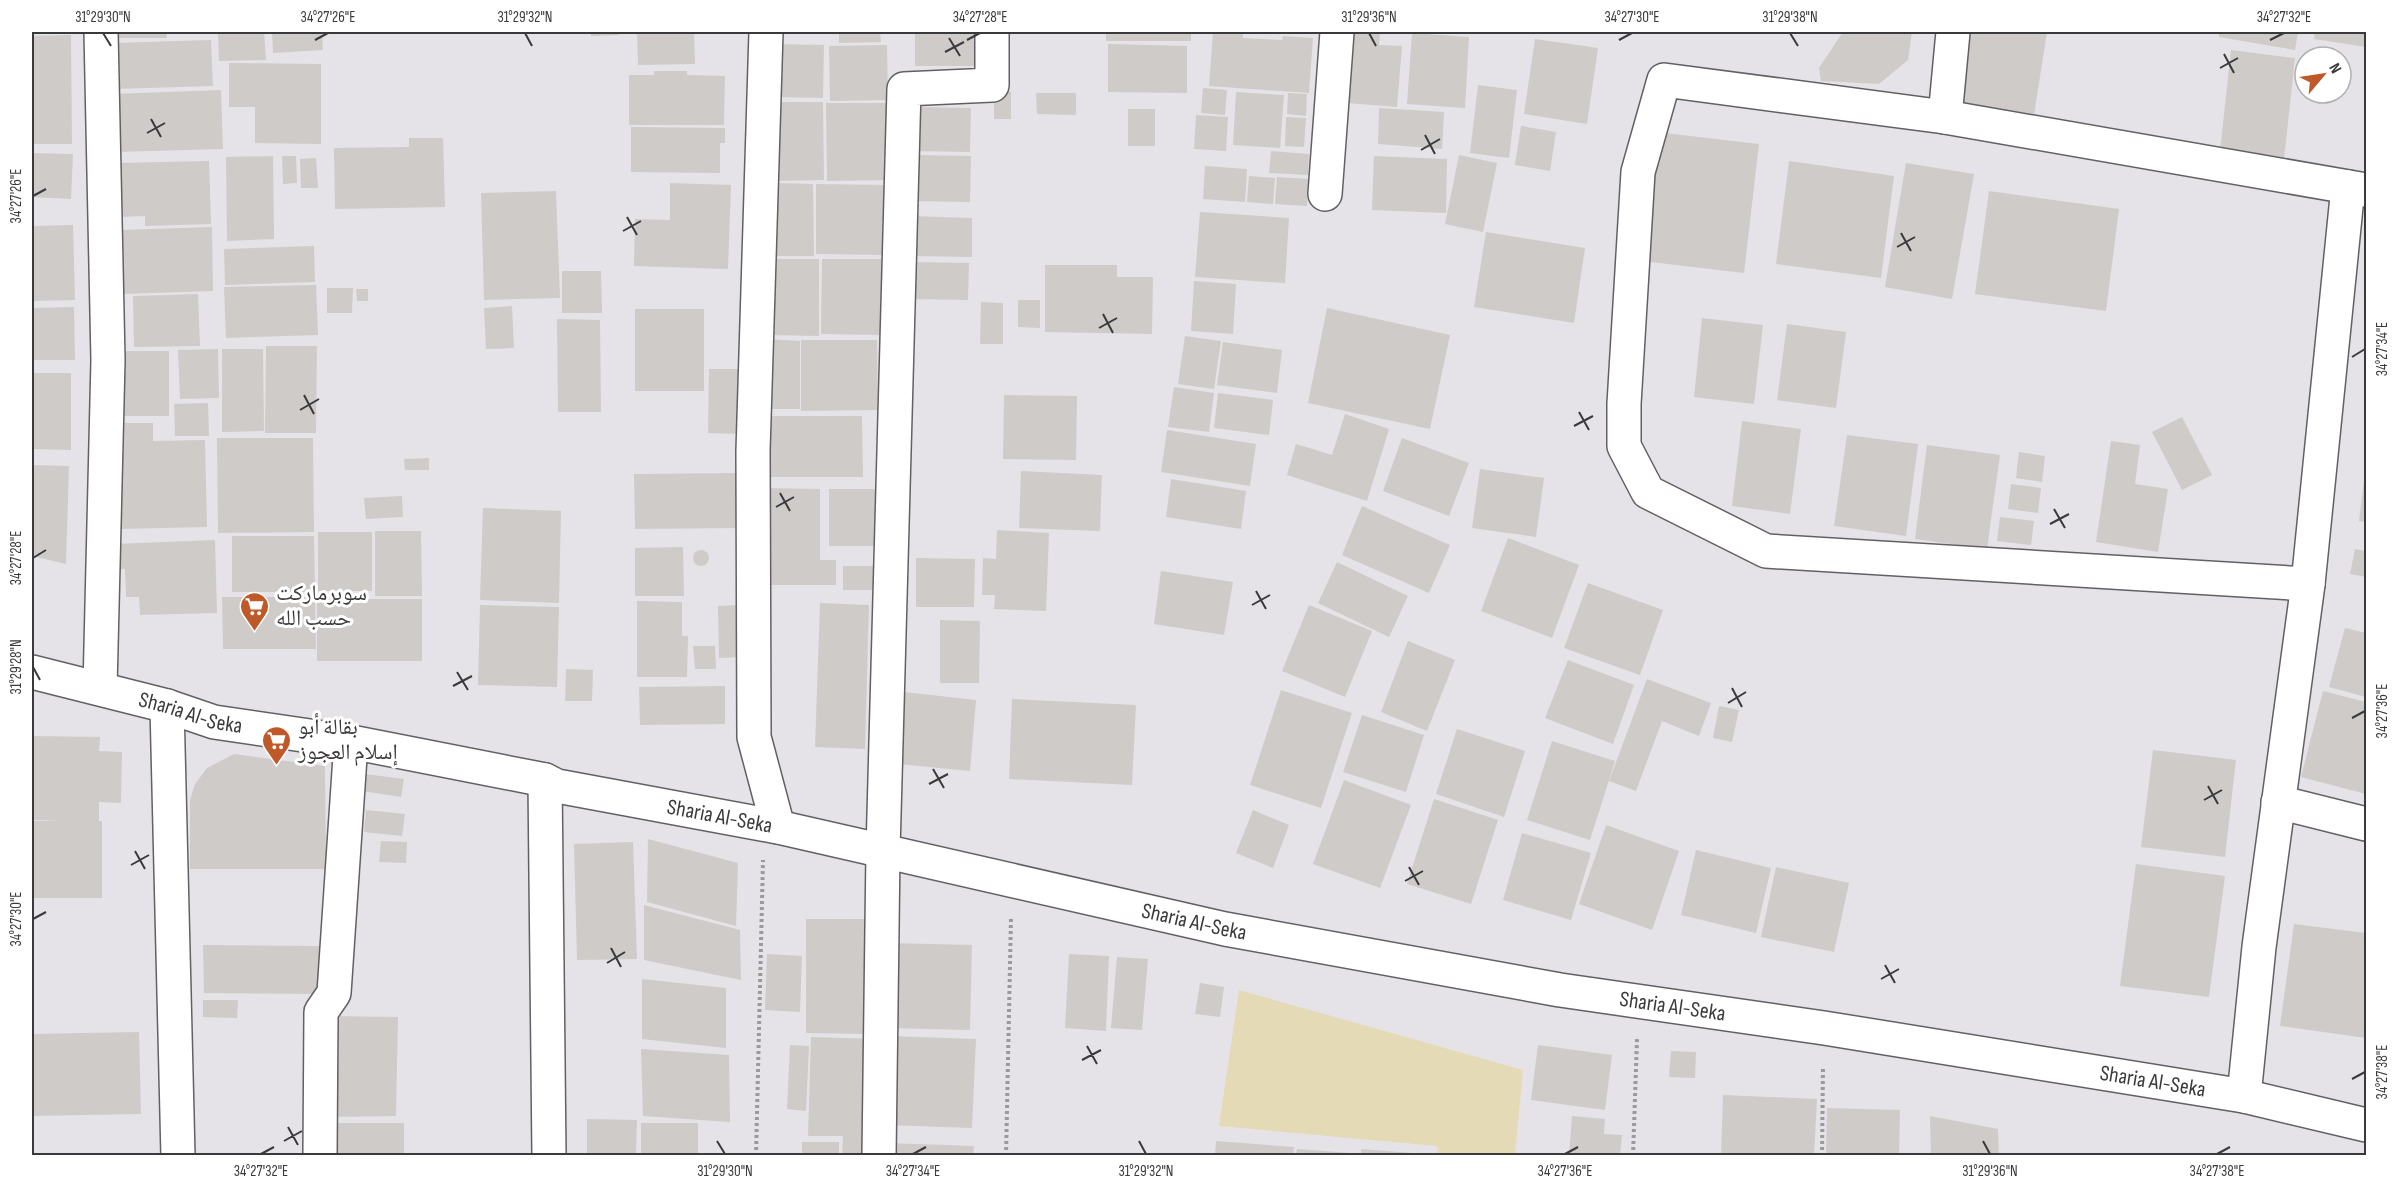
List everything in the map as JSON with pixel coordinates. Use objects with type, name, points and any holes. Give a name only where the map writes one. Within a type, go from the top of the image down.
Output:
[{"type":"street","points":[[100,688],[108,360],[101,32]]},
{"type":"street","points":[[766,32],[753,451],[754,737],[771,825]]},
{"type":"street","points":[[879,1155],[883,851],[904,89],[992,85],[992,32]]},
{"type":"street","points":[[1325,194],[1337,32]]},
{"type":"street","points":[[1945,117],[1953,32]]},
{"type":"street","points":[[2244,1096],[2259,947],[2308,584],[2357,188],[1945,117],[1664,80],[1638,172],[1624,404],[1624,446],[1648,492],[1766,551],[2308,584]]},
{"type":"street","name":"Sharia Al-Seka","points":[[32,672],[167,706],[214,722],[351,742],[544,780],[557,786],[771,825],[1225,929],[1638,1002],[1824,1028],[2244,1096],[2367,1125]]},
{"type":"street","points":[[167,706],[177,1155]]},
{"type":"street","points":[[320,1155],[321,1012],[334,993],[351,742]]},
{"type":"street","points":[[544,780],[549,1155]]},
{"type":"street","points":[[2278,802],[2367,824]]},
{"type":"path","points":[[756,1155],[771,825]]},
{"type":"path","points":[[1006,1155],[1012,880]]},
{"type":"path","points":[[1633,1155],[1638,1002]]},
{"type":"path","points":[[1822,1155],[1824,1028]]},
{"type":"sand","points":[[1239,990],[1523,1070],[1515,1155],[1438,1155],[1437,1146],[1219,1126]]},
{"type":"building","points":[[117,32],[166,32],[167,38],[117,38]]},
{"type":"building","points":[[218,32],[264,32],[266,60],[219,61]]},
{"type":"building","points":[[272,32],[322,32],[323,50],[273,53]]},
{"type":"building","points":[[591,32],[619,32],[619,35],[591,36]]},
{"type":"building","points":[[637,32],[694,32],[695,64],[638,65]]},
{"type":"building","points":[[839,32],[880,32],[881,42],[839,43]]},
{"type":"building","points":[[915,32],[987,32],[987,66],[915,66]]},
{"type":"building","points":[[1106,32],[1191,32],[1191,41],[1106,41]]},
{"type":"building","points":[[1213,32],[1243,33],[1243,38],[1282,40],[1283,36],[1313,38],[1309,93],[1209,86]]},
{"type":"building","points":[[1340,32],[1380,32],[1379,45],[1402,46],[1397,107],[1335,102]]},
{"type":"building","points":[[1843,32],[1912,32],[1908,60],[1879,84],[1821,81],[1819,68]]},
{"type":"building","points":[[1969,32],[2047,32],[2034,115],[1958,102]]},
{"type":"building","points":[[2219,32],[2298,32],[2293,50],[2219,37]]},
{"type":"building","points":[[2315,32],[2366,32],[2366,47],[2353,45],[2314,39]]},
{"type":"building","points":[[1412,33],[1469,37],[1465,108],[1407,104]]},
{"type":"building","points":[[71,35],[72,144],[32,144],[32,36]]},
{"type":"building","points":[[1535,39],[1598,48],[1587,124],[1524,114]]},
{"type":"building","points":[[211,40],[213,86],[114,89],[112,43]]},
{"type":"building","points":[[772,44],[824,45],[823,98],[772,97]]},
{"type":"building","points":[[1108,44],[1187,46],[1187,93],[1108,92]]},
{"type":"building","points":[[887,45],[888,100],[830,101],[829,46]]},
{"type":"building","points":[[2231,50],[2293,58],[2284,159],[2220,151]]},
{"type":"building","points":[[229,63],[321,64],[321,144],[255,143],[255,107],[229,107]]},
{"type":"building","points":[[654,71],[687,71],[687,75],[725,76],[724,125],[629,125],[629,75],[654,75]]},
{"type":"building","points":[[1478,85],[1517,90],[1509,158],[1470,153]]},
{"type":"building","points":[[1203,88],[1227,90],[1225,115],[1201,113]]},
{"type":"building","points":[[221,90],[223,149],[114,152],[111,94]]},
{"type":"building","points":[[994,92],[1011,92],[1011,119],[994,119]]},
{"type":"building","points":[[1236,92],[1284,95],[1280,148],[1233,145]]},
{"type":"building","points":[[1036,93],[1076,93],[1076,115],[1037,114]]},
{"type":"building","points":[[1288,93],[1307,94],[1306,116],[1287,114]]},
{"type":"building","points":[[769,102],[823,102],[824,180],[770,181]]},
{"type":"building","points":[[826,103],[888,103],[889,180],[827,181]]},
{"type":"building","points":[[912,107],[971,108],[970,152],[911,151]]},
{"type":"building","points":[[1379,108],[1444,112],[1442,149],[1378,144]]},
{"type":"building","points":[[1128,109],[1155,109],[1155,146],[1128,146]]},
{"type":"building","points":[[1196,115],[1228,117],[1226,151],[1194,149]]},
{"type":"building","points":[[1286,117],[1306,118],[1304,147],[1285,146]]},
{"type":"building","points":[[1521,126],[1556,132],[1550,171],[1515,165]]},
{"type":"building","points":[[631,127],[725,128],[725,143],[720,143],[720,173],[631,172]]},
{"type":"building","points":[[1656,132],[1759,144],[1744,273],[1642,261]]},
{"type":"building","points":[[409,138],[443,138],[445,207],[335,209],[334,148],[409,147]]},
{"type":"building","points":[[1271,151],[1309,154],[1308,175],[1269,173]]},
{"type":"building","points":[[32,153],[73,154],[71,199],[32,197]]},
{"type":"building","points":[[913,155],[971,156],[970,202],[912,201]]},
{"type":"building","points":[[1459,155],[1497,163],[1483,232],[1445,224]]},
{"type":"building","points":[[273,156],[274,239],[227,241],[226,157]]},
{"type":"building","points":[[282,156],[296,156],[297,183],[283,184]]},
{"type":"building","points":[[1374,156],[1447,159],[1446,213],[1372,210]]},
{"type":"building","points":[[316,158],[318,188],[301,188],[300,159]]},
{"type":"building","points":[[209,161],[211,224],[145,226],[145,216],[118,217],[116,163]]},
{"type":"building","points":[[1789,161],[1894,176],[1881,278],[1776,264]]},
{"type":"building","points":[[1906,163],[1974,174],[1952,299],[1885,287]]},
{"type":"building","points":[[1205,166],[1247,169],[1245,202],[1203,199]]},
{"type":"building","points":[[1249,176],[1275,178],[1273,204],[1247,202]]},
{"type":"building","points":[[1277,177],[1308,179],[1307,206],[1275,204]]},
{"type":"building","points":[[670,183],[731,185],[728,269],[634,266],[635,219],[670,220]]},
{"type":"building","points":[[775,183],[813,184],[814,256],[774,256]]},
{"type":"building","points":[[816,184],[886,185],[886,255],[816,254]]},
{"type":"building","points":[[556,191],[560,298],[484,300],[481,193]]},
{"type":"building","points":[[1989,191],[2119,209],[2106,311],[1975,294]]},
{"type":"building","points":[[1200,212],[1289,218],[1285,283],[1195,277]]},
{"type":"building","points":[[911,216],[972,218],[972,257],[910,256]]},
{"type":"building","points":[[73,225],[75,300],[32,301],[32,226]]},
{"type":"building","points":[[212,227],[213,291],[123,294],[121,230]]},
{"type":"building","points":[[1486,232],[1585,248],[1574,323],[1474,307]]},
{"type":"building","points":[[314,246],[315,282],[225,285],[224,249]]},
{"type":"building","points":[[770,259],[819,259],[819,336],[770,335]]},
{"type":"building","points":[[822,259],[881,259],[881,335],[821,334]]},
{"type":"building","points":[[910,262],[969,263],[968,300],[909,299]]},
{"type":"building","points":[[1045,265],[1117,265],[1117,277],[1153,277],[1152,334],[1045,332]]},
{"type":"building","points":[[562,271],[601,271],[602,313],[562,313]]},
{"type":"building","points":[[1194,281],[1236,284],[1233,334],[1191,331]]},
{"type":"building","points":[[316,285],[318,335],[226,338],[224,287]]},
{"type":"building","points":[[327,288],[353,288],[352,313],[327,313]]},
{"type":"building","points":[[356,289],[368,289],[368,301],[357,301]]},
{"type":"building","points":[[198,294],[200,346],[134,347],[133,296]]},
{"type":"building","points":[[1018,300],[1040,300],[1040,328],[1018,327]]},
{"type":"building","points":[[981,302],[1003,303],[1003,344],[980,344]]},
{"type":"building","points":[[512,306],[514,348],[486,349],[484,308]]},
{"type":"building","points":[[74,307],[75,360],[32,360],[32,308]]},
{"type":"building","points":[[1327,308],[1450,335],[1430,429],[1308,403]]},
{"type":"building","points":[[635,309],[704,309],[704,391],[635,391]]},
{"type":"building","points":[[1702,318],[1763,325],[1754,404],[1694,397]]},
{"type":"building","points":[[557,319],[600,320],[601,412],[558,412]]},
{"type":"building","points":[[1787,324],[1846,332],[1836,408],[1777,400]]},
{"type":"building","points":[[1185,336],[1221,341],[1214,389],[1178,384]]},
{"type":"building","points":[[766,339],[800,341],[800,409],[765,409]]},
{"type":"building","points":[[801,340],[877,340],[878,410],[801,411]]},
{"type":"building","points":[[1223,342],[1282,350],[1277,393],[1217,385]]},
{"type":"building","points":[[266,346],[317,346],[316,433],[265,433]]},
{"type":"building","points":[[218,349],[219,398],[180,399],[178,350]]},
{"type":"building","points":[[222,349],[263,349],[264,431],[222,432]]},
{"type":"building","points":[[111,351],[169,351],[169,416],[111,416]]},
{"type":"building","points":[[709,369],[743,369],[742,434],[708,433]]},
{"type":"building","points":[[32,373],[71,373],[71,450],[32,449]]},
{"type":"building","points":[[1174,387],[1214,393],[1209,432],[1168,427]]},
{"type":"building","points":[[1218,393],[1273,400],[1269,435],[1214,428]]},
{"type":"building","points":[[1004,395],[1077,396],[1076,460],[1003,459]]},
{"type":"building","points":[[208,403],[209,436],[175,436],[174,404]]},
{"type":"building","points":[[1345,414],[1389,429],[1367,501],[1287,475],[1296,444],[1332,455]]},
{"type":"building","points":[[767,416],[862,416],[863,477],[768,477]]},
{"type":"building","points":[[2182,417],[2212,475],[2182,490],[2152,432]]},
{"type":"building","points":[[1742,421],[1801,429],[1790,514],[1732,506]]},
{"type":"building","points":[[116,423],[153,423],[153,441],[205,440],[207,527],[119,529]]},
{"type":"building","points":[[1167,430],[1256,444],[1250,486],[1161,472]]},
{"type":"building","points":[[1847,435],[1918,444],[1906,536],[1834,526]]},
{"type":"building","points":[[217,438],[313,438],[314,532],[218,533]]},
{"type":"building","points":[[1402,438],[1469,463],[1449,516],[1383,491]]},
{"type":"building","points":[[2111,441],[2140,445],[2135,484],[2168,489],[2158,552],[2096,542]]},
{"type":"building","points":[[1927,445],[2000,455],[1987,549],[1915,539]]},
{"type":"building","points":[[2019,452],[2045,456],[2042,482],[2016,478]]},
{"type":"building","points":[[429,458],[429,470],[405,470],[404,459]]},
{"type":"building","points":[[32,465],[69,466],[66,564],[32,556]]},
{"type":"building","points":[[1480,469],[1544,478],[1536,537],[1472,528]]},
{"type":"building","points":[[1021,471],[1102,475],[1100,531],[1019,528]]},
{"type":"building","points":[[2366,471],[2366,522],[2359,521]]},
{"type":"building","points":[[739,473],[739,528],[635,529],[634,474]]},
{"type":"building","points":[[1171,479],[1246,491],[1241,529],[1166,517]]},
{"type":"building","points":[[2011,484],[2041,488],[2038,513],[2008,509]]},
{"type":"building","points":[[761,488],[820,489],[820,560],[836,560],[836,585],[761,585]]},
{"type":"building","points":[[829,489],[880,489],[881,546],[829,546]]},
{"type":"building","points":[[402,496],[403,517],[366,519],[364,498]]},
{"type":"building","points":[[1362,506],[1450,545],[1429,593],[1342,555]]},
{"type":"building","points":[[483,508],[561,511],[559,603],[480,600]]},
{"type":"building","points":[[2000,517],[2034,521],[2031,545],[1997,541]]},
{"type":"building","points":[[997,530],[1049,533],[1046,611],[994,609],[995,595],[982,595],[983,558],[996,559]]},
{"type":"building","points":[[375,531],[421,531],[422,596],[375,596]]},
{"type":"building","points":[[318,532],[372,532],[372,591],[318,591]]},
{"type":"building","points":[[232,536],[314,536],[315,592],[232,592]]},
{"type":"building","points":[[1508,538],[1579,565],[1552,638],[1481,611]]},
{"type":"building","points":[[215,540],[217,613],[140,615],[139,597],[126,597],[125,569],[115,569],[114,544]]},
{"type":"building","points":[[683,547],[684,596],[635,596],[635,548]]},
{"type":"building","points":[[2355,549],[2366,551],[2366,577],[2350,574]]},
{"type":"building","points":[[698,550],[704,550],[709,558],[707,564],[698,566],[693,561],[693,555]]},
{"type":"building","points":[[916,558],[975,559],[974,607],[916,607]]},
{"type":"building","points":[[1337,562],[1408,596],[1389,637],[1318,603]]},
{"type":"building","points":[[843,566],[880,566],[881,590],[843,590]]},
{"type":"building","points":[[1161,571],[1233,582],[1224,635],[1154,624]]},
{"type":"building","points":[[1588,583],[1663,610],[1640,675],[1564,648]]},
{"type":"building","points":[[222,597],[315,597],[316,649],[223,649]]},
{"type":"building","points":[[317,599],[422,599],[422,661],[317,661]]},
{"type":"building","points":[[637,601],[682,602],[682,636],[688,636],[687,677],[637,677]]},
{"type":"building","points":[[820,603],[869,605],[865,749],[815,747]]},
{"type":"building","points":[[480,605],[559,607],[557,687],[478,685]]},
{"type":"building","points":[[741,605],[742,657],[719,658],[718,606]]},
{"type":"building","points":[[1309,605],[1372,631],[1345,697],[1282,671]]},
{"type":"building","points":[[940,620],[980,621],[979,683],[940,683]]},
{"type":"building","points":[[2345,628],[2366,633],[2366,697],[2329,687]]},
{"type":"building","points":[[1408,641],[1455,660],[1427,731],[1381,712]]},
{"type":"building","points":[[693,646],[715,646],[716,669],[695,669]]},
{"type":"building","points":[[1568,660],[1634,685],[1613,744],[1545,718]]},
{"type":"building","points":[[566,669],[593,670],[592,701],[565,701]]},
{"type":"building","points":[[1647,679],[1711,703],[1699,736],[1662,721],[1636,791],[1609,781]]},
{"type":"building","points":[[725,686],[725,724],[640,725],[639,687]]},
{"type":"building","points":[[1281,690],[1352,713],[1321,808],[1250,785]]},
{"type":"building","points":[[2323,691],[2366,702],[2366,794],[2301,777]]},
{"type":"building","points":[[904,692],[976,700],[970,771],[898,764]]},
{"type":"building","points":[[1012,699],[1136,705],[1132,785],[1009,779]]},
{"type":"building","points":[[1719,706],[1739,710],[1732,742],[1713,738]]},
{"type":"building","points":[[1362,715],[1424,735],[1406,792],[1343,772]]},
{"type":"building","points":[[1457,729],[1525,751],[1504,817],[1436,794]]},
{"type":"building","points":[[32,736],[100,737],[99,751],[122,752],[121,803],[99,802],[99,821],[102,821],[102,898],[32,898],[32,821],[61,820],[32,820]]},
{"type":"building","points":[[1552,741],[1615,761],[1590,840],[1527,820]]},
{"type":"building","points":[[2153,750],[2236,760],[2225,857],[2141,847]]},
{"type":"building","points":[[234,754],[325,766],[326,869],[190,869],[190,800],[195,784],[207,768]]},
{"type":"building","points":[[365,774],[404,779],[401,797],[362,791]]},
{"type":"building","points":[[1344,780],[1411,805],[1380,888],[1313,864]]},
{"type":"building","points":[[1434,799],[1498,820],[1471,904],[1407,884]]},
{"type":"building","points":[[366,810],[405,814],[402,836],[364,832]]},
{"type":"building","points":[[1253,810],[1289,825],[1273,868],[1236,853]]},
{"type":"building","points":[[1606,825],[1679,851],[1652,930],[1579,904]]},
{"type":"building","points":[[1522,833],[1591,853],[1571,920],[1503,900]]},
{"type":"building","points":[[648,839],[738,863],[736,926],[647,902]]},
{"type":"building","points":[[381,841],[407,842],[406,863],[379,862]]},
{"type":"building","points":[[633,842],[637,959],[577,960],[574,844]]},
{"type":"building","points":[[1696,850],[1771,868],[1756,933],[1681,915]]},
{"type":"building","points":[[2136,864],[2225,876],[2209,997],[2120,986]]},
{"type":"building","points":[[1776,867],[1849,883],[1834,952],[1761,937]]},
{"type":"building","points":[[644,905],[740,930],[741,980],[644,960]]},
{"type":"building","points":[[806,919],[870,919],[870,1034],[806,1033]]},
{"type":"building","points":[[2294,924],[2366,933],[2366,1038],[2280,1026]]},
{"type":"building","points":[[887,943],[972,945],[970,1030],[886,1028]]},
{"type":"building","points":[[203,945],[326,946],[326,994],[204,993]]},
{"type":"building","points":[[767,954],[802,956],[800,1012],[765,1010]]},
{"type":"building","points":[[1069,954],[1109,956],[1106,1031],[1065,1028]]},
{"type":"building","points":[[1117,957],[1148,959],[1142,1030],[1111,1028]]},
{"type":"building","points":[[642,979],[726,988],[726,1048],[642,1039]]},
{"type":"building","points":[[1200,983],[1224,987],[1220,1017],[1195,1014]]},
{"type":"building","points":[[203,1000],[238,1000],[237,1018],[203,1017]]},
{"type":"building","points":[[326,1016],[398,1017],[396,1116],[326,1117]]},
{"type":"building","points":[[139,1032],[141,1114],[32,1116],[32,1034]]},
{"type":"building","points":[[890,1036],[976,1039],[972,1128],[887,1125]]},
{"type":"building","points":[[811,1037],[877,1039],[874,1156],[842,1156],[843,1136],[808,1136]]},
{"type":"building","points":[[790,1045],[809,1046],[806,1111],[787,1109]]},
{"type":"building","points":[[1538,1045],[1612,1055],[1605,1110],[1531,1100]]},
{"type":"building","points":[[641,1049],[729,1055],[730,1122],[643,1116]]},
{"type":"building","points":[[1671,1051],[1696,1052],[1695,1078],[1669,1077]]},
{"type":"building","points":[[1723,1095],[1817,1099],[1814,1156],[1721,1156]]},
{"type":"building","points":[[1827,1108],[1900,1110],[1899,1156],[1826,1156]]},
{"type":"building","points":[[1572,1116],[1605,1119],[1604,1134],[1622,1135],[1620,1156],[1569,1156]]},
{"type":"building","points":[[1930,1116],[1998,1129],[1999,1156],[1931,1156]]},
{"type":"building","points":[[587,1119],[637,1120],[636,1156],[587,1156]]},
{"type":"building","points":[[327,1123],[404,1123],[404,1156],[327,1156]]},
{"type":"building","points":[[641,1123],[698,1123],[698,1156],[641,1156]]},
{"type":"building","points":[[1216,1141],[1294,1147],[1293,1156],[1215,1156]]},
{"type":"building","points":[[802,1142],[839,1142],[839,1156],[802,1156]]},
{"type":"building","points":[[888,1143],[974,1146],[973,1156],[888,1156]]},
{"type":"building","points":[[1297,1149],[1350,1153],[1350,1156],[1296,1156]]},
{"type":"building","points":[[1361,1149],[1425,1154],[1425,1156],[1361,1156]]},
{"type":"place","name":"سوبرماركت حسب الله","points":[[255,632]]},
{"type":"place","name":"بقالة أبو إسلام العجوز","points":[[277,766]]}]
